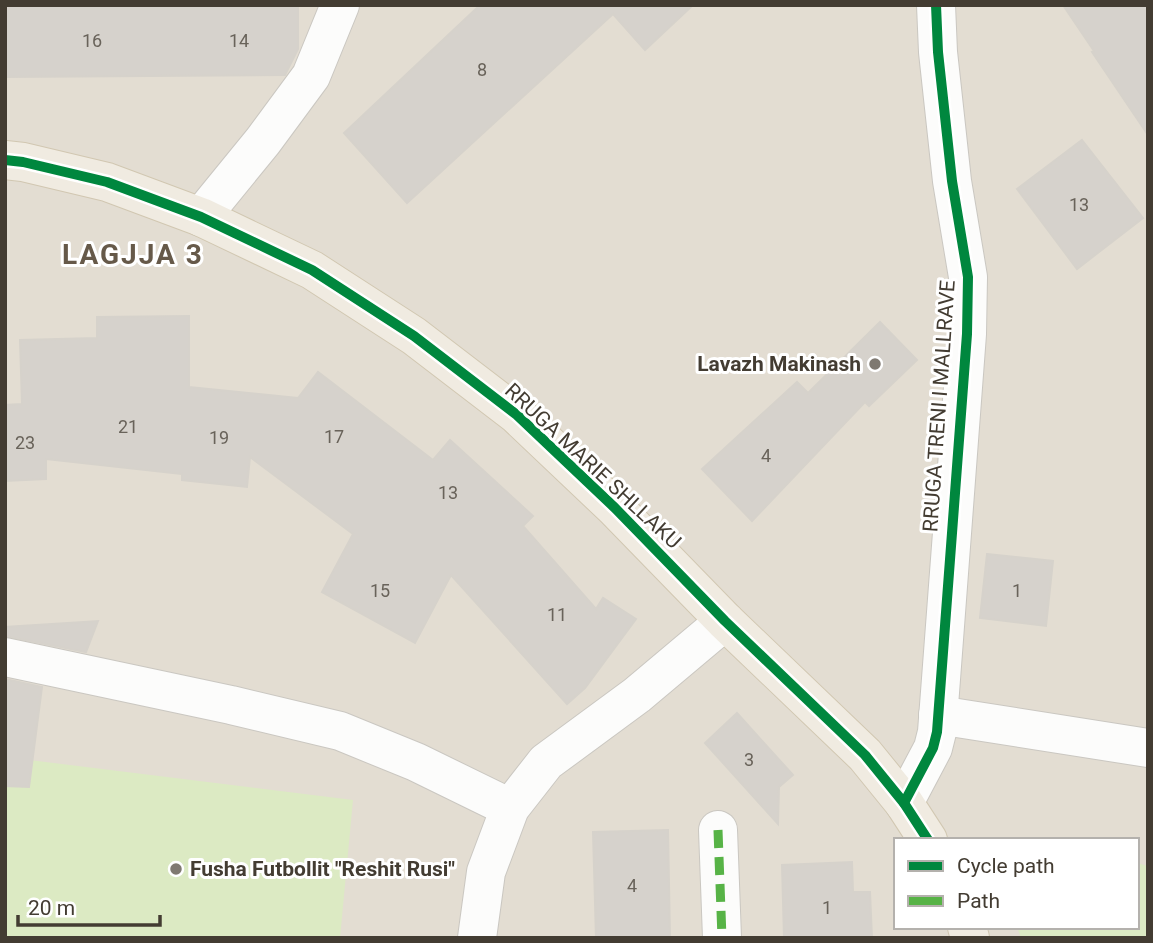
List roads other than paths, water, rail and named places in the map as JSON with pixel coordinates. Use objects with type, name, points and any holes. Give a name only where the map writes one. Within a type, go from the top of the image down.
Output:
[{"type":"main road","name":"RRUGA MARIE SHLLAKU","points":[[5,160],[107,182],[201,217],[312,270],[414,336],[517,415],[615,508],[725,621],[866,755],[904,803],[927,838]]},
{"type":"street","points":[[201,217],[263,141],[311,76],[340,5]]},
{"type":"street","name":"RRUGA TRENI I MALLRAVE","points":[[904,803],[933,748],[938,715],[967,334],[968,277],[952,181],[938,52],[936,5]]},
{"type":"street","points":[[477,938],[486,872],[510,808],[546,762],[637,695],[725,621]]},
{"type":"street","points":[[5,657],[340,731],[416,762],[510,808]]},
{"type":"street","points":[[938,715],[1148,748]]},
{"type":"street","points":[[718,830],[722,938]]},
{"type":"place","name":"Lavazh Makinash","points":[[875,364]]},
{"type":"place","name":"Fusha Futbollit \"Reshit Rusi\"","points":[[176,869]]},
{"type":"district","name":"LAGJJA 3","points":[[133,254]]}]
